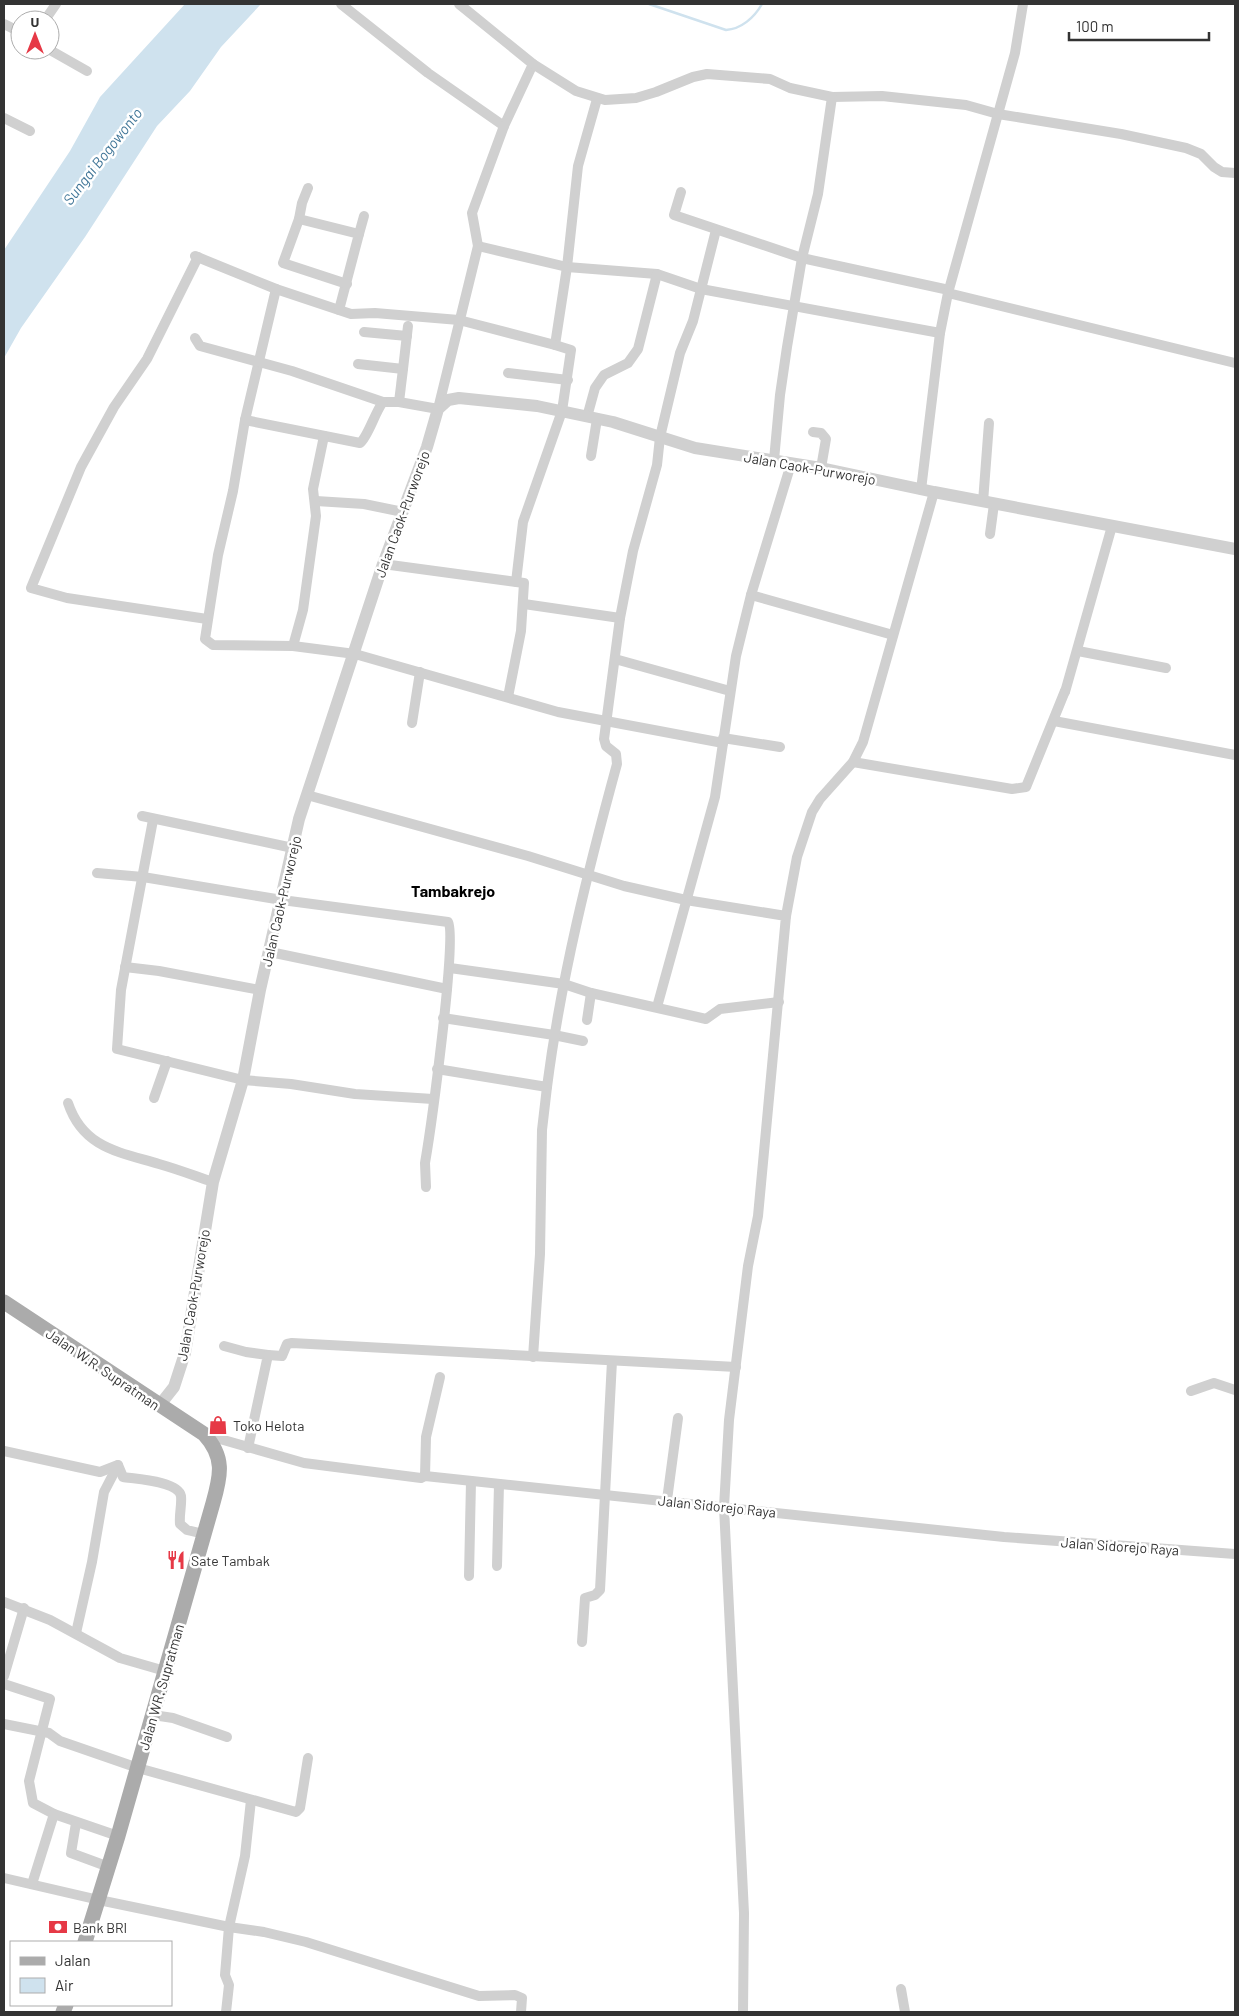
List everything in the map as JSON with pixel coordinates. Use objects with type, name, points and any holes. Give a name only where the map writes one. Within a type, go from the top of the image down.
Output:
[{"type":"main road","name":"Jalan W.R. Supratman","points":[[4,1302],[204,1434]]},
{"type":"main road","name":"Jalan WR. Supratman","points":[[86,1941],[138,1768],[218,1485],[220,1470],[216,1450],[204,1434]]},
{"type":"street","points":[[341,4],[428,73],[504,126]]},
{"type":"street","points":[[459,4],[533,64],[576,91],[597,99],[636,98],[656,92],[693,76],[707,74],[770,80],[790,88],[832,96],[912,98],[1121,134],[1186,148],[1201,154],[1222,172],[1235,173]]},
{"type":"street","points":[[743,2012],[744,1913],[724,1507],[729,1420],[748,1266],[758,1216],[786,916],[797,857],[812,812],[820,799],[853,762],[863,742],[893,635],[928,491],[940,333],[948,292],[1015,53],[1023,4]]},
{"type":"street","points":[[60,55],[87,70]]},
{"type":"street","points":[[195,338],[200,346],[258,362],[382,402],[399,402],[438,409],[478,246],[472,213],[504,126],[533,64]]},
{"type":"street","points":[[774,460],[780,395],[802,258],[818,194],[832,96]]},
{"type":"street","points":[[555,345],[567,267],[578,166],[597,99]]},
{"type":"street","points":[[4,118],[30,131]]},
{"type":"street","points":[[308,188],[283,263],[347,284]]},
{"type":"street","points":[[681,192],[674,215],[802,258],[1235,363]]},
{"type":"street","points":[[339,310],[364,216]]},
{"type":"street","points":[[299,218],[359,234]]},
{"type":"street","points":[[533,1357],[540,1254],[541,1139],[547,1087],[554,1035],[564,984],[599,830],[617,764],[616,754],[604,742],[620,618],[633,551],[657,465],[660,437],[680,353],[693,321],[716,230]]},
{"type":"street","points":[[478,246],[567,267],[657,274],[701,289],[794,308],[940,333]]},
{"type":"street","points":[[207,619],[67,598],[31,588],[81,467],[114,407],[147,359],[196,257],[276,289],[351,314],[375,313],[459,320],[571,350],[562,411],[526,510],[521,530],[516,582]]},
{"type":"street","points":[[591,456],[595,388],[604,375],[628,363],[638,348],[657,274]]},
{"type":"street","points":[[276,289],[245,420],[207,619],[205,639],[213,644],[293,646],[355,654],[558,712],[723,740],[780,747]]},
{"type":"street","points":[[364,332],[408,331],[399,402]]},
{"type":"street","points":[[358,364],[403,369]]},
{"type":"street","points":[[508,373],[568,380]]},
{"type":"street","name":"Jalan Caok-Purworejo","points":[[159,1406],[174,1387],[185,1353],[214,1182],[243,1080],[260,990],[293,848],[308,795],[383,564],[427,447],[438,409],[448,400],[459,398],[562,411],[695,448],[821,468],[989,503],[1235,549]]},
{"type":"street","points":[[245,420],[360,443],[366,435],[374,415],[382,402]]},
{"type":"street","points":[[989,424],[990,534]]},
{"type":"street","points":[[813,432],[825,435],[821,468]]},
{"type":"street","points":[[293,646],[303,610],[316,516],[316,501],[313,489],[324,436]]},
{"type":"street","points":[[657,1007],[716,797],[730,690],[742,629],[791,464]]},
{"type":"street","points":[[316,501],[364,504],[403,512]]},
{"type":"street","points":[[853,762],[1020,789],[1026,787],[1065,692],[1112,526]]},
{"type":"street","points":[[383,564],[524,583],[521,631],[508,697]]},
{"type":"street","points":[[752,595],[893,635]]},
{"type":"street","points":[[524,604],[620,618]]},
{"type":"street","points":[[1078,651],[1166,668]]},
{"type":"street","points":[[615,659],[730,690]]},
{"type":"street","points":[[412,723],[420,672]]},
{"type":"street","points":[[1054,721],[1235,754]]},
{"type":"street","points":[[308,795],[518,853],[624,886],[686,900],[786,916]]},
{"type":"street","points":[[142,816],[153,820],[293,848]]},
{"type":"street","points":[[153,820],[138,889],[121,990],[117,1049],[243,1080],[291,1084],[355,1094],[434,1099]]},
{"type":"street","points":[[97,873],[142,877],[282,900],[448,922],[451,929],[450,968],[426,1163],[426,1187]]},
{"type":"street","points":[[270,952],[447,989]]},
{"type":"street","points":[[125,967],[159,971],[260,990]]},
{"type":"street","points":[[450,968],[564,984],[591,993],[706,1018],[720,1009],[747,1004],[779,1002]]},
{"type":"street","points":[[587,1020],[591,993]]},
{"type":"street","points":[[443,1018],[583,1041]]},
{"type":"street","points":[[154,1098],[167,1061]]},
{"type":"street","points":[[437,1069],[547,1087]]},
{"type":"street","points":[[68,1103],[76,1121],[98,1144],[119,1154],[214,1182]]},
{"type":"street","points":[[224,1346],[246,1352],[282,1356],[287,1344],[292,1343],[736,1367]]},
{"type":"street","points":[[248,1448],[268,1355]]},
{"type":"street","points":[[582,1642],[585,1598],[596,1595],[600,1590],[603,1503],[606,1494],[612,1361]]},
{"type":"street","points":[[426,1476],[426,1437],[440,1377]]},
{"type":"street","points":[[1191,1391],[1214,1383],[1235,1390]]},
{"type":"street","points":[[667,1500],[678,1418]]},
{"type":"street","name":"Jalan Sidorejo Raya","points":[[204,1434],[304,1463],[421,1478],[426,1476],[667,1500],[1022,1538],[1235,1554]]},
{"type":"street","points":[[4,1450],[100,1472],[118,1465]]},
{"type":"street","points":[[118,1465],[123,1477],[165,1484],[177,1490],[181,1498],[180,1524],[187,1530],[204,1534]]},
{"type":"street","points":[[76,1633],[92,1562],[104,1492],[118,1465]]},
{"type":"street","points":[[470,1576],[472,1481]]},
{"type":"street","points":[[497,1566],[499,1484]]},
{"type":"street","points":[[4,1602],[24,1608],[76,1633],[120,1658],[165,1671]]},
{"type":"street","points":[[4,1676],[24,1608]]},
{"type":"street","points":[[4,1684],[50,1699],[28,1788],[33,1803],[76,1823],[118,1836]]},
{"type":"street","points":[[153,1715],[173,1718],[228,1737]]},
{"type":"street","points":[[4,1724],[49,1733],[60,1741],[138,1768],[251,1800],[298,1811],[308,1758]]},
{"type":"street","points":[[226,2012],[229,1986],[224,1975],[229,1927],[245,1856],[251,1800]]},
{"type":"street","points":[[32,1884],[54,1814]]},
{"type":"street","points":[[76,1823],[71,1853],[109,1867]]},
{"type":"street","points":[[4,1878],[99,1900],[306,1942],[479,1996],[516,1995],[522,1998],[521,2012]]},
{"type":"street","points":[[901,1989],[906,2012]]},
{"type":"water","name":"Sungai Bogowonto","points":[[185,4],[261,4],[221,47],[190,91],[157,126],[85,237],[21,328],[4,358],[4,250],[70,151],[100,97]]},
{"type":"waterway","points":[[649,4],[726,30],[747,22],[762,4]]},
{"type":"place","name":"Toko Helota","points":[[218,1425]]},
{"type":"place","name":"Sate Tambak","points":[[176,1560]]},
{"type":"place","name":"Bank BRI","points":[[58,1927]]},
{"type":"district","name":"Tambakrejo","points":[[453,890]]}]
